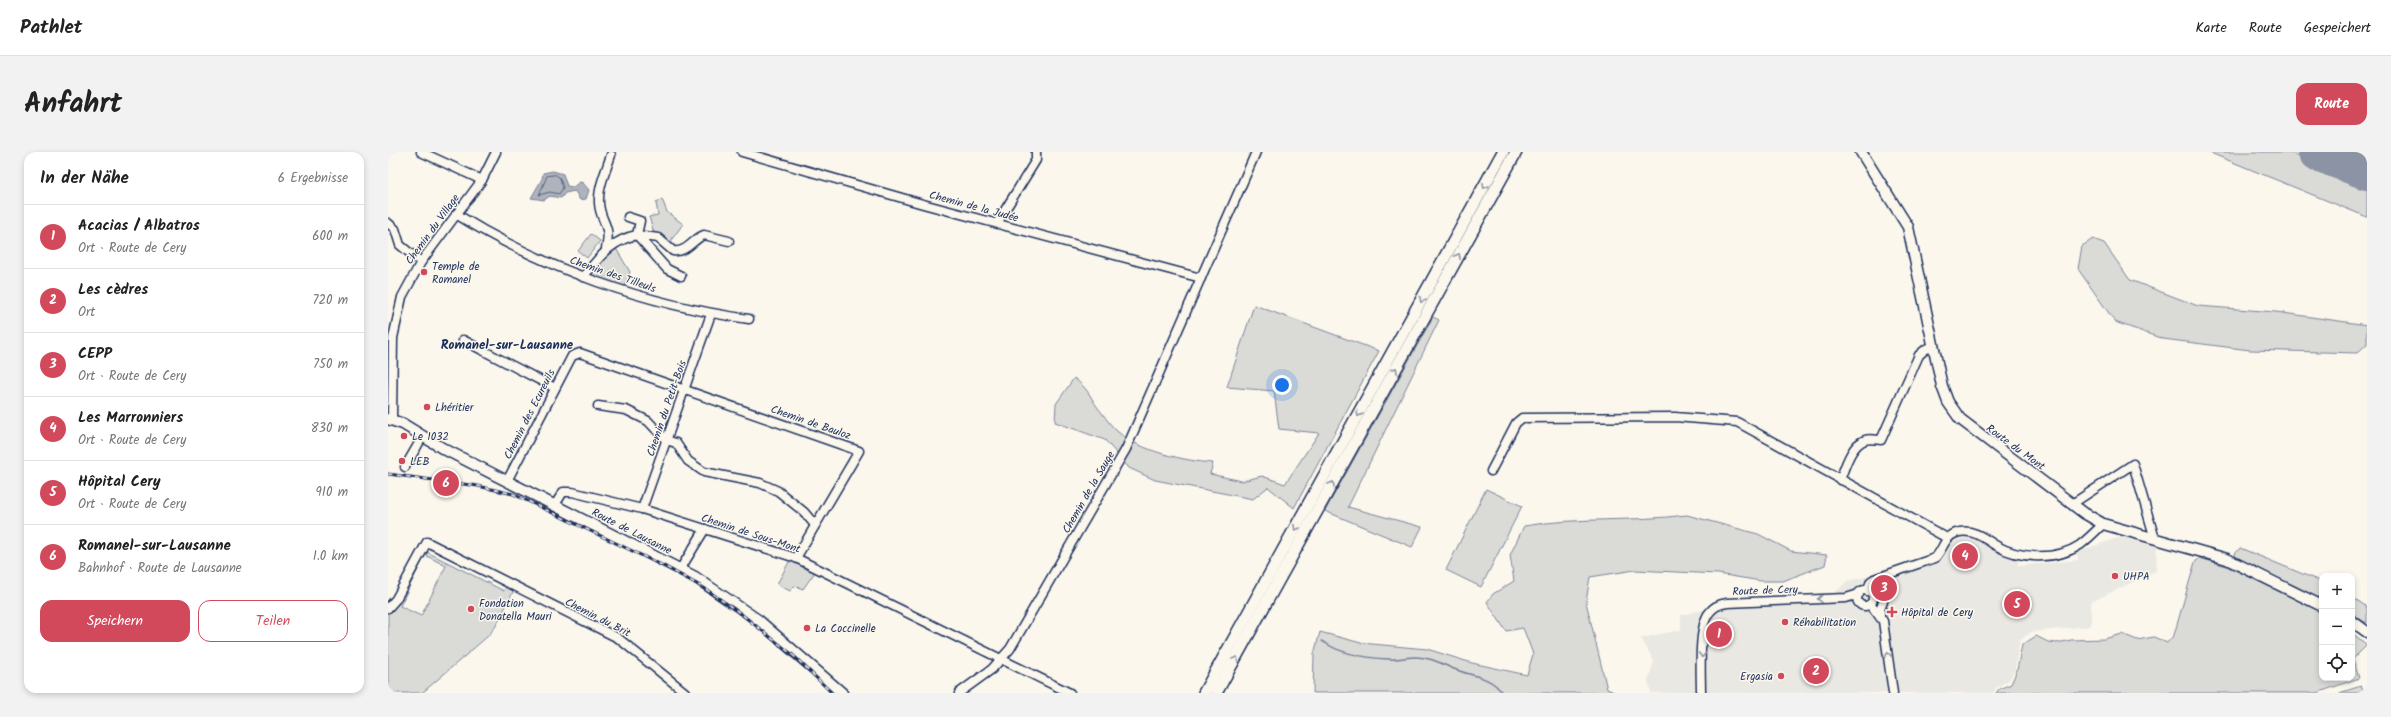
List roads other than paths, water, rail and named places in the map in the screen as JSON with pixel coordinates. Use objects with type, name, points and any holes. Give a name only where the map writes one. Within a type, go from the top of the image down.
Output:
[{"type":"highway","points":[[1204,693],[1504,152]]},
{"type":"highway","points":[[1216,693],[1516,152]]},
{"type":"main road","name":"Route du Mont","points":[[1861,152],[1908,227],[1945,395],[1960,419],[2072,504],[2103,524],[2227,559],[2319,605]]},
{"type":"main road","name":"Route de Lausanne","points":[[390,420],[680,568],[710,586],[758,620],[842,693]]},
{"type":"main road","points":[[2355,623],[2367,632]]},
{"type":"street","points":[[422,152],[482,180]]},
{"type":"street","name":"Chemin du Village","points":[[390,420],[390,344],[402,297],[421,262],[482,180],[496,152]]},
{"type":"street","name":"Chemin de la Judée","points":[[742,152],[997,224],[1201,278]]},
{"type":"street","points":[[997,224],[1036,160],[1036,152]]},
{"type":"street","name":"Chemin de la Sauge","points":[[959,693],[992,669],[1010,649],[1126,449],[1256,152]]},
{"type":"street","points":[[606,248],[609,238],[608,226],[599,204],[600,189],[611,155]]},
{"type":"street","name":"Chemin des Tilleuls","points":[[456,214],[488,232],[583,277],[668,305],[711,314],[749,319]]},
{"type":"street","points":[[628,218],[640,221],[637,235]]},
{"type":"street","points":[[388,223],[396,230],[400,245],[421,262]]},
{"type":"street","points":[[637,235],[667,269],[681,276]]},
{"type":"street","points":[[583,277],[606,248],[621,239],[637,235],[653,235],[669,249],[677,252],[694,244],[704,235],[729,241]]},
{"type":"street","name":"Chemin du Petit-Bois","points":[[642,508],[711,314]]},
{"type":"street","points":[[463,340],[555,388]]},
{"type":"street","points":[[1840,480],[1848,460],[1859,444],[1867,439],[1881,440],[1919,355],[1926,349],[1934,347]]},
{"type":"street","name":"Chemin des Ecureuils","points":[[507,481],[572,356],[580,352],[684,390]]},
{"type":"street","name":"Chemin de Bauloz","points":[[684,390],[859,451],[796,558]]},
{"type":"street","points":[[598,406],[626,410],[639,416],[650,423],[666,440],[676,443],[688,461],[704,472],[760,483],[778,491],[804,512],[815,525]]},
{"type":"street","points":[[1491,471],[1516,423],[1522,418],[1531,416],[1675,417],[1737,422],[1816,464],[1840,480],[1891,506],[1947,538]]},
{"type":"street","points":[[405,467],[423,436]]},
{"type":"street","points":[[2072,504],[2133,464],[2155,539]]},
{"type":"street","name":"Chemin de Sous-Mont","points":[[555,505],[562,493],[570,491],[642,508],[796,558],[1070,693]]},
{"type":"street","points":[[1867,591],[1873,598],[1870,604],[1866,606],[1860,605],[1858,601],[1859,594],[1867,591],[1871,581],[1935,558],[1942,552],[1947,538],[1955,533],[1968,532],[2018,555],[2045,555],[2075,548],[2103,524]]},
{"type":"street","points":[[680,568],[704,529]]},
{"type":"street","name":"Chemin du Brit","points":[[388,608],[396,599],[427,542],[618,638],[686,693]]},
{"type":"street","name":"Route de Cery","points":[[1701,693],[1704,626],[1708,614],[1716,606],[1727,603],[1846,598],[1859,594]]},
{"type":"street","points":[[1883,602],[1880,608],[1880,617],[1893,693]]},
{"type":"street","points":[[1870,604],[1880,617]]},
{"type":"water","points":[[553,171],[563,174],[567,186],[573,187],[580,182],[583,183],[589,190],[586,199],[580,200],[575,191],[565,193],[561,198],[550,196],[544,200],[531,198],[542,179],[543,173]]},
{"type":"waterway","points":[[1322,641],[1337,649],[1362,656],[1392,659],[1416,657],[1431,659],[1487,680],[1498,687],[1502,693]]},
{"type":"railway","points":[[388,474],[478,486],[513,494],[666,567],[704,588],[740,613],[794,656],[832,693]]},
{"type":"place","name":"Temple de Romanel","points":[[424,272]]},
{"type":"place","name":"Lhéritier","points":[[427,407]]},
{"type":"place","name":"Le 1032","points":[[404,436]]},
{"type":"place","name":"LEB","points":[[402,461]]},
{"type":"place","name":"Romanel-sur-Lausanne","points":[[446,483]]},
{"type":"place","name":"Les Marronniers","points":[[1965,556]]},
{"type":"place","name":"UHPA","points":[[2115,576]]},
{"type":"place","name":"CEPP","points":[[1884,588]]},
{"type":"place","name":"Hôpital Cery","points":[[2017,604]]},
{"type":"place","name":"Fondation Donatella Mauri","points":[[471,609]]},
{"type":"place","name":"Hôpital de Cery","points":[[1892,612]]},
{"type":"place","name":"Réhabilitation","points":[[1785,622]]},
{"type":"place","name":"La Coccinelle","points":[[807,628]]},
{"type":"place","name":"Acacias / Albatros","points":[[1719,634]]},
{"type":"place","name":"Les cèdres","points":[[1816,671]]},
{"type":"place","name":"Ergasia","points":[[1781,676]]},
{"type":"district","name":"Romanel-sur-Lausanne","points":[[507,344]]}]
